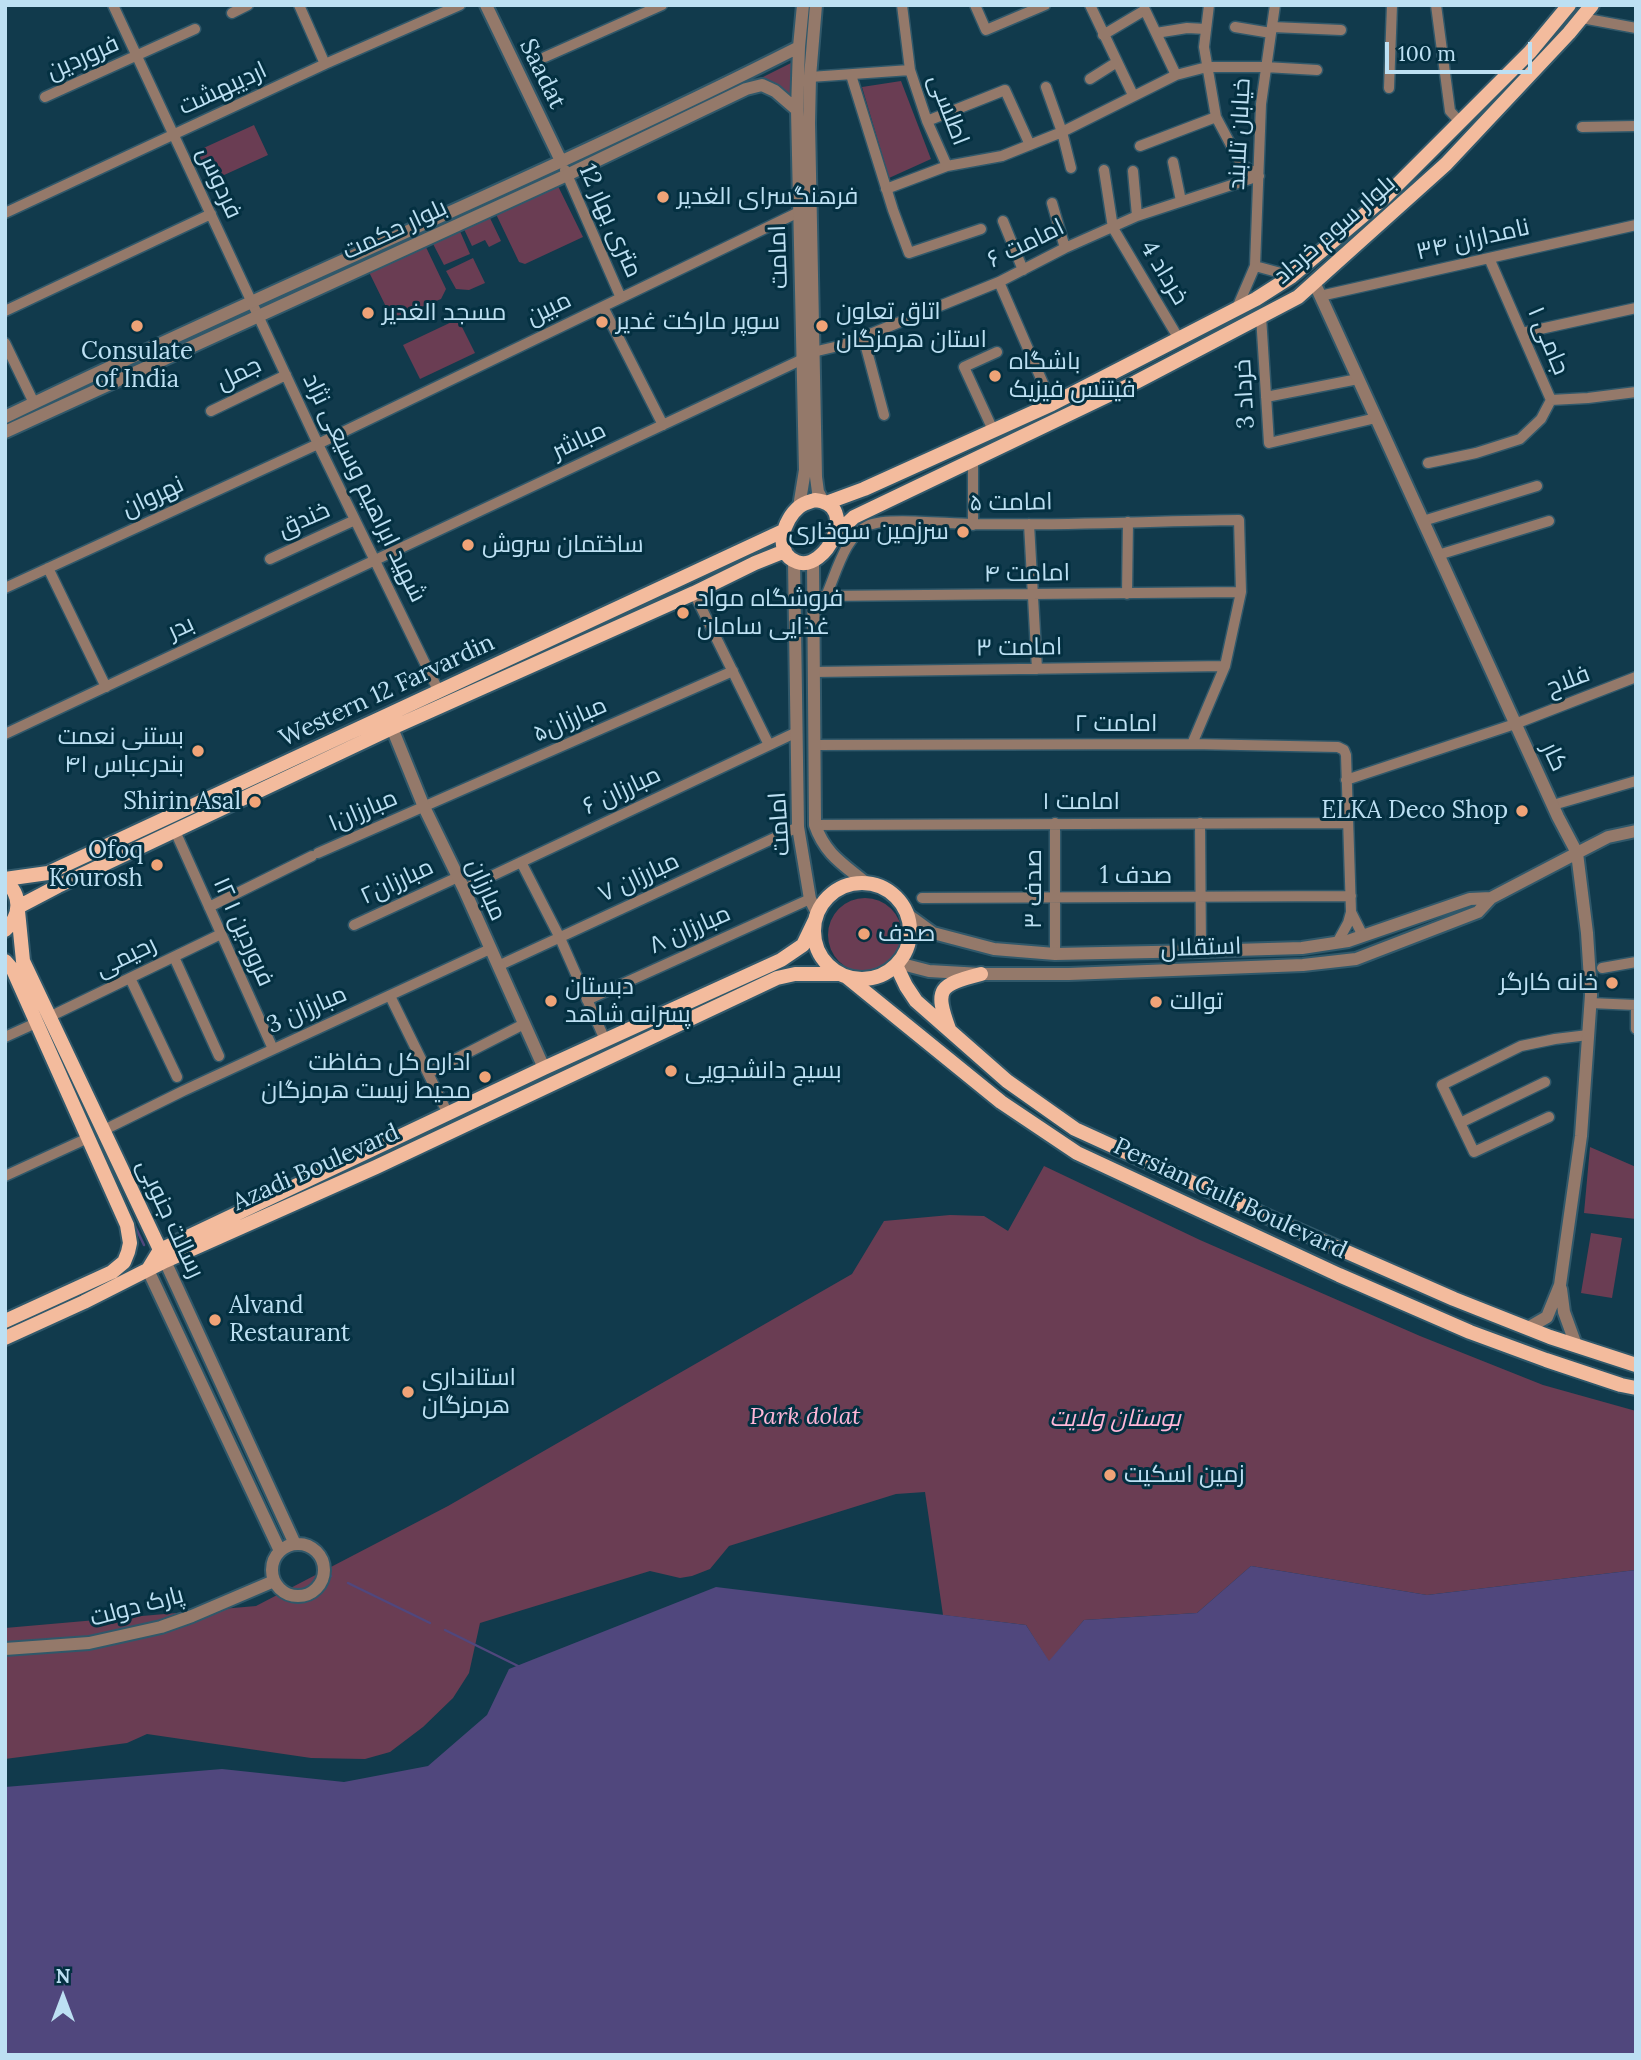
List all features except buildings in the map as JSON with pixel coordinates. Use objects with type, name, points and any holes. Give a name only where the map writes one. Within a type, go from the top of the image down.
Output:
[{"type":"main road","name":"بلوار سوم خرداد","points":[[825,502],[864,489],[1052,404],[1237,309],[1293,276],[1384,198],[1530,52],[1569,5]]},
{"type":"main road","name":"بلوار سوم خرداد","points":[[834,536],[854,517],[1136,382],[1317,289],[1446,164],[1592,5]]},
{"type":"main road","points":[[864,489],[865,502],[878,505]]},
{"type":"main road","points":[[815,500],[825,502],[831,505],[837,517],[834,536],[827,549],[813,561],[802,563],[789,556],[783,531],[799,507],[815,500]]},
{"type":"main road","name":"Western 12 Farvardin","points":[[5,880],[48,873],[783,531]]},
{"type":"main road","points":[[747,549],[760,550],[761,556],[755,563]]},
{"type":"main road","name":"Western 12 Farvardin","points":[[18,909],[58,886],[391,728],[694,593],[755,563],[789,556]]},
{"type":"main road","points":[[48,873],[45,877],[48,886],[58,886]]},
{"type":"main road","points":[[5,880],[15,892],[18,909],[15,920],[5,930]]},
{"type":"main road","points":[[866,883],[887,890],[902,904],[907,914],[909,943],[905,954],[886,973],[860,979],[844,975],[828,965],[818,951],[814,936],[816,916],[831,894],[842,887],[866,883]]},
{"type":"main road","name":"رسالت جنوبی","points":[[5,1321],[109,1273],[124,1262],[129,1248],[127,1225],[66,1092],[42,1020],[25,982],[18,909]]},
{"type":"main road","name":"Azadi Boulevard","points":[[162,1255],[544,1068],[781,960],[803,945],[816,916]]},
{"type":"main road","name":"Persian Gulf Boulevard","points":[[897,964],[916,1001],[1007,1081],[1075,1129],[1454,1299],[1528,1328],[1636,1364]]},
{"type":"main road","name":"رسالت جنوبی","points":[[9,966],[25,982]]},
{"type":"main road","name":"Azadi Boulevard","points":[[162,1255],[376,1167],[778,978],[795,974],[844,975]]},
{"type":"main road","points":[[949,1031],[940,1001],[942,994],[951,984],[981,974]]},
{"type":"main road","name":"Persian Gulf Boulevard","points":[[844,975],[1001,1102],[1077,1153],[1339,1275],[1470,1332],[1546,1360],[1636,1388]]},
{"type":"main road","name":"رسالت جنوبی","points":[[42,1020],[83,1084],[162,1255]]},
{"type":"main road","points":[[66,1092],[83,1084]]},
{"type":"main road","points":[[107,1179],[122,1171]]},
{"type":"main road","points":[[5,1338],[148,1270],[162,1255]]},
{"type":"street","name":"فردوس","points":[[113,5],[251,302]]},
{"type":"street","points":[[232,12],[247,5]]},
{"type":"street","points":[[299,5],[326,64]]},
{"type":"street","name":"اردیبهشت","points":[[5,213],[460,5]]},
{"type":"street","name":"Saadat","points":[[486,5],[561,161]]},
{"type":"street","points":[[545,57],[662,5]]},
{"type":"street","name":"امامت","points":[[803,5],[797,110],[799,212],[816,477],[818,492],[825,502]]},
{"type":"street","name":"امامت","points":[[799,507],[805,470],[810,77],[816,5]]},
{"type":"street","name":"اطلسی","points":[[902,5],[910,70],[927,121],[947,166]]},
{"type":"street","points":[[975,5],[986,30],[1021,10],[1045,5]]},
{"type":"street","points":[[1090,5],[1133,95]]},
{"type":"street","points":[[1209,5],[1204,47],[1216,117],[1241,164],[1259,176]]},
{"type":"street","name":"خیابان تلابند","points":[[1237,309],[1255,266],[1261,104],[1275,5]]},
{"type":"street","points":[[1389,88],[1392,5]]},
{"type":"street","points":[[1436,5],[1450,111],[1461,122]]},
{"type":"street","points":[[1103,35],[1145,7],[1176,75]]},
{"type":"street","points":[[1582,18],[1636,28]]},
{"type":"street","points":[[1235,27],[1341,30]]},
{"type":"street","points":[[1156,33],[1188,28],[1206,29]]},
{"type":"street","name":"فروردین","points":[[45,97],[195,29]]},
{"type":"street","name":"بلوار حکمت","points":[[5,416],[460,209],[799,47]]},
{"type":"street","points":[[1090,79],[1117,62]]},
{"type":"street","points":[[886,189],[947,166],[1002,156],[1030,145],[1062,132],[1176,75],[1207,67],[1317,70]]},
{"type":"street","points":[[810,77],[910,70]]},
{"type":"street","points":[[851,75],[909,253],[981,229]]},
{"type":"street","name":"بلوار حکمت","points":[[5,432],[567,175],[746,89],[762,85],[775,91],[797,110]]},
{"type":"street","points":[[1046,87],[1071,168]]},
{"type":"street","points":[[927,121],[1005,90],[1030,145]]},
{"type":"street","points":[[1140,146],[1216,117]]},
{"type":"street","points":[[1582,127],[1636,126]]},
{"type":"street","name":"12 متری بهار","points":[[561,161],[621,298]]},
{"type":"street","points":[[1173,162],[1181,201]]},
{"type":"street","points":[[1104,170],[1113,228]]},
{"type":"street","points":[[1133,171],[1138,216]]},
{"type":"street","name":"امامت ۶","points":[[808,356],[843,345],[999,282],[1065,248],[1138,216],[1259,176]]},
{"type":"street","points":[[1052,203],[1065,248]]},
{"type":"street","name":"مبین","points":[[318,444],[799,212]]},
{"type":"street","points":[[5,312],[211,214]]},
{"type":"street","points":[[1003,222],[1023,270]]},
{"type":"street","name":"نامداران ۳۴","points":[[1317,289],[1489,258],[1636,225]]},
{"type":"street","name":"خرداد 4","points":[[1113,228],[1179,339]]},
{"type":"street","name":"جامی ۱","points":[[1489,258],[1550,400],[1636,392]]},
{"type":"street","points":[[1255,266],[1293,276]]},
{"type":"street","points":[[999,282],[1052,404]]},
{"type":"street","name":"کار","points":[[1317,289],[1577,853],[1587,933],[1590,1003],[1581,1136],[1560,1285]]},
{"type":"street","name":"شهید ابراهیم وسیعی نژاد","points":[[251,302],[439,692]]},
{"type":"street","points":[[603,307],[663,425]]},
{"type":"street","points":[[1522,333],[1636,308]]},
{"type":"street","name":"خرداد 3","points":[[1261,316],[1269,443],[1376,418]]},
{"type":"street","points":[[863,336],[884,415]]},
{"type":"street","points":[[5,343],[34,403]]},
{"type":"street","points":[[993,430],[964,367],[997,352]]},
{"type":"street","name":"مباشر","points":[[374,560],[808,356]]},
{"type":"street","name":"جمل","points":[[211,411],[286,374]]},
{"type":"street","points":[[1266,397],[1358,379]]},
{"type":"street","points":[[1429,463],[1476,453],[1520,439],[1541,419],[1550,400]]},
{"type":"street","name":"نهروان","points":[[5,587],[318,444]]},
{"type":"street","points":[[973,461],[973,524]]},
{"type":"street","points":[[1423,521],[1537,486]]},
{"type":"street","name":"خندق","points":[[270,559],[355,520]]},
{"type":"street","name":"امامت ۵","points":[[820,596],[855,534],[870,524],[887,522],[1029,524],[1239,520],[1241,592]]},
{"type":"street","points":[[1438,555],[1549,521]]},
{"type":"street","points":[[1127,594],[1128,522]]},
{"type":"street","points":[[1029,524],[1037,669]]},
{"type":"street","name":"امامت","points":[[789,556],[799,834],[810,899],[816,916]]},
{"type":"street","name":"بدر","points":[[5,734],[374,560]]},
{"type":"street","name":"امامت","points":[[813,561],[820,596],[814,672],[815,825],[830,854],[866,883]]},
{"type":"street","points":[[48,568],[106,687]]},
{"type":"street","points":[[1192,744],[1225,666],[1241,592]]},
{"type":"street","name":"امامت ۴","points":[[820,596],[1241,592]]},
{"type":"street","points":[[694,593],[769,745]]},
{"type":"street","name":"امامت ۳","points":[[814,672],[1225,666]]},
{"type":"street","name":"مبارزان۵","points":[[424,807],[733,671]]},
{"type":"street","name":"فلاح","points":[[1346,780],[1516,723],[1636,677]]},
{"type":"street","name":"مبارزان","points":[[391,728],[424,807],[544,1068]]},
{"type":"street","name":"مبارزان ۶","points":[[461,883],[521,862],[797,732]]},
{"type":"street","name":"امامت ۲","points":[[814,745],[1192,744],[1338,747],[1344,750],[1346,755],[1350,912]]},
{"type":"street","points":[[1553,805],[1636,780]]},
{"type":"street","name":"مبارزان۱","points":[[209,907],[315,854],[424,807]]},
{"type":"street","name":"صدف ۳","points":[[1055,823],[1055,954]]},
{"type":"street","points":[[1200,823],[1201,950]]},
{"type":"street","name":"امامت ۱","points":[[815,825],[1348,823]]},
{"type":"street","name":"۱۲ فروردین ۱","points":[[175,831],[273,1049]]},
{"type":"street","name":"استقلال","points":[[897,964],[929,971],[1069,974],[1303,965],[1356,958],[1478,912],[1491,898],[1608,837],[1636,831]]},
{"type":"street","points":[[799,834],[808,854],[819,852],[820,839]]},
{"type":"street","name":"مبارزان ۷","points":[[498,966],[799,834]]},
{"type":"street","points":[[521,862],[560,938],[605,1040]]},
{"type":"street","name":"مبارزان۲","points":[[354,925],[461,883]]},
{"type":"street","name":"صدف 1","points":[[922,898],[1350,896]]},
{"type":"street","name":"استقلال","points":[[907,914],[933,933],[994,949],[1055,954],[1302,948],[1363,936],[1470,899],[1491,898]]},
{"type":"street","name":"مبارزان ۸","points":[[587,1000],[810,899]]},
{"type":"street","points":[[1350,912],[1363,936]]},
{"type":"street","points":[[1337,943],[1348,923],[1350,912]]},
{"type":"street","name":"رحیمی","points":[[5,1037],[221,934]]},
{"type":"street","name":"مبارزان 3","points":[[104,1130],[490,949]]},
{"type":"street","points":[[174,957],[219,1056]]},
{"type":"street","points":[[1602,968],[1636,962]]},
{"type":"street","points":[[130,978],[177,1077]]},
{"type":"street","points":[[390,996],[448,1114]]},
{"type":"street","points":[[1590,1003],[1636,1005],[1636,1030]]},
{"type":"street","points":[[428,1073],[524,1024]]},
{"type":"street","points":[[1549,1117],[1474,1152],[1442,1085],[1521,1046],[1588,1035]]},
{"type":"street","points":[[1460,1123],[1545,1082]]},
{"type":"street","points":[[5,1176],[88,1138]]},
{"type":"street","name":"رسالت جنوبی","points":[[162,1255],[295,1544]]},
{"type":"street","name":"رسالت جنوبی","points":[[148,1270],[280,1551]]},
{"type":"street","points":[[1528,1328],[1547,1317],[1560,1285]]},
{"type":"street","points":[[1560,1285],[1564,1312],[1576,1345]]},
{"type":"street","points":[[295,1544],[310,1547],[318,1553],[325,1570],[319,1587],[304,1596],[286,1594],[274,1581],[272,1565],[280,1551],[295,1544]]},
{"type":"street","name":"پارک دولت","points":[[5,1649],[89,1643],[161,1626],[192,1616],[274,1581]]},
{"type":"green space","points":[[793,62],[792,95],[759,79]]},
{"type":"green space","points":[[901,81],[931,159],[889,178],[862,87]]},
{"type":"green space","points":[[254,125],[268,155],[211,181],[197,151]]},
{"type":"green space","points":[[556,182],[583,237],[525,264],[519,262],[495,212]]},
{"type":"green space","points":[[489,216],[501,241],[489,247],[485,240],[472,246],[463,227]]},
{"type":"green space","points":[[459,229],[470,254],[444,265],[431,240]]},
{"type":"green space","points":[[424,243],[446,289],[441,299],[392,319],[368,270]]},
{"type":"green space","points":[[473,258],[485,283],[469,290],[456,289],[446,271]]},
{"type":"green space","points":[[458,319],[475,353],[420,379],[403,345]]},
{"type":"green space","points":[[865,898],[879,901],[891,909],[899,921],[902,935],[899,949],[891,961],[879,969],[865,972],[851,969],[839,961],[831,949],[828,935],[831,921],[839,909],[851,901]]},
{"type":"green space","points":[[1590,1147],[1636,1167],[1636,1219],[1584,1213]]},
{"type":"green space","points":[[1044,1166],[1200,1240],[1420,1336],[1543,1385],[1636,1411],[1636,1570],[1427,1595],[1251,1566],[1197,1613],[1084,1620],[1049,1662],[1026,1625],[943,1615],[925,1492],[896,1494],[729,1546],[710,1569],[692,1576],[680,1578],[650,1571],[480,1623],[469,1673],[453,1698],[423,1727],[390,1752],[365,1759],[311,1758],[147,1734],[127,1743],[5,1759],[5,1628],[256,1606],[448,1506],[852,1274],[884,1221],[950,1215],[984,1216],[1008,1231]]},
{"type":"green space","points":[[1591,1233],[1622,1238],[1612,1298],[1581,1293]]},
{"type":"shaded area","points":[[1251,1566],[1427,1595],[1636,1570],[1636,2055],[5,2055],[5,1787],[222,1769],[344,1782],[428,1766],[487,1715],[509,1669],[716,1587],[1026,1625],[1049,1661],[1084,1620],[1197,1613]]},
{"type":"waterway","points":[[133,1222],[144,1245]]},
{"type":"waterway","points":[[163,1287],[276,1528]]},
{"type":"waterway","points":[[348,1583],[430,1623]]},
{"type":"waterway","points":[[445,1630],[518,1666]]},
{"type":"place","name":"فرهنگسرای الغدیر","points":[[663,197]]},
{"type":"place","name":"مسجد الغدیر","points":[[368,313]]},
{"type":"place","name":"سوپر مارکت غدیر","points":[[602,322]]},
{"type":"place","name":"Consulate of India","points":[[137,326]]},
{"type":"place","name":"اتاق تعاون استان هرمزگان","points":[[822,326]]},
{"type":"place","name":"باشگاه فیتنس فیزیک","points":[[995,376]]},
{"type":"place","name":"سرزمین سوخاری","points":[[963,532]]},
{"type":"place","name":"ساختمان سروش","points":[[468,545]]},
{"type":"place","name":"فروشگاه مواد غذایی سامان","points":[[683,613]]},
{"type":"place","name":"بستنی نعمت بندرعباس ۴۱","points":[[198,751]]},
{"type":"place","name":"Shirin Asal","points":[[255,802]]},
{"type":"place","name":"ELKA Deco Shop","points":[[1522,811]]},
{"type":"place","name":"Ofoq Kourosh","points":[[157,865]]},
{"type":"place","name":"صدف","points":[[864,934]]},
{"type":"place","name":"خانه کارگر","points":[[1612,983]]},
{"type":"place","name":"دبستان پسرانه شاهد","points":[[551,1001]]},
{"type":"place","name":"توالت","points":[[1156,1002]]},
{"type":"place","name":"بسیج دانشجویی","points":[[671,1071]]},
{"type":"place","name":"اداره کل حفاظت محیط زیست هرمزگان","points":[[485,1077]]},
{"type":"place","name":"Alvand Restaurant","points":[[215,1320]]},
{"type":"place","name":"استانداری هرمزگان","points":[[408,1392]]},
{"type":"place","name":"زمین اسکیت","points":[[1110,1475]]},
{"type":"park label","name":"Park dolat","points":[[805,1417]]},
{"type":"park label","name":"بوستان ولایت","points":[[1115,1419]]}]
